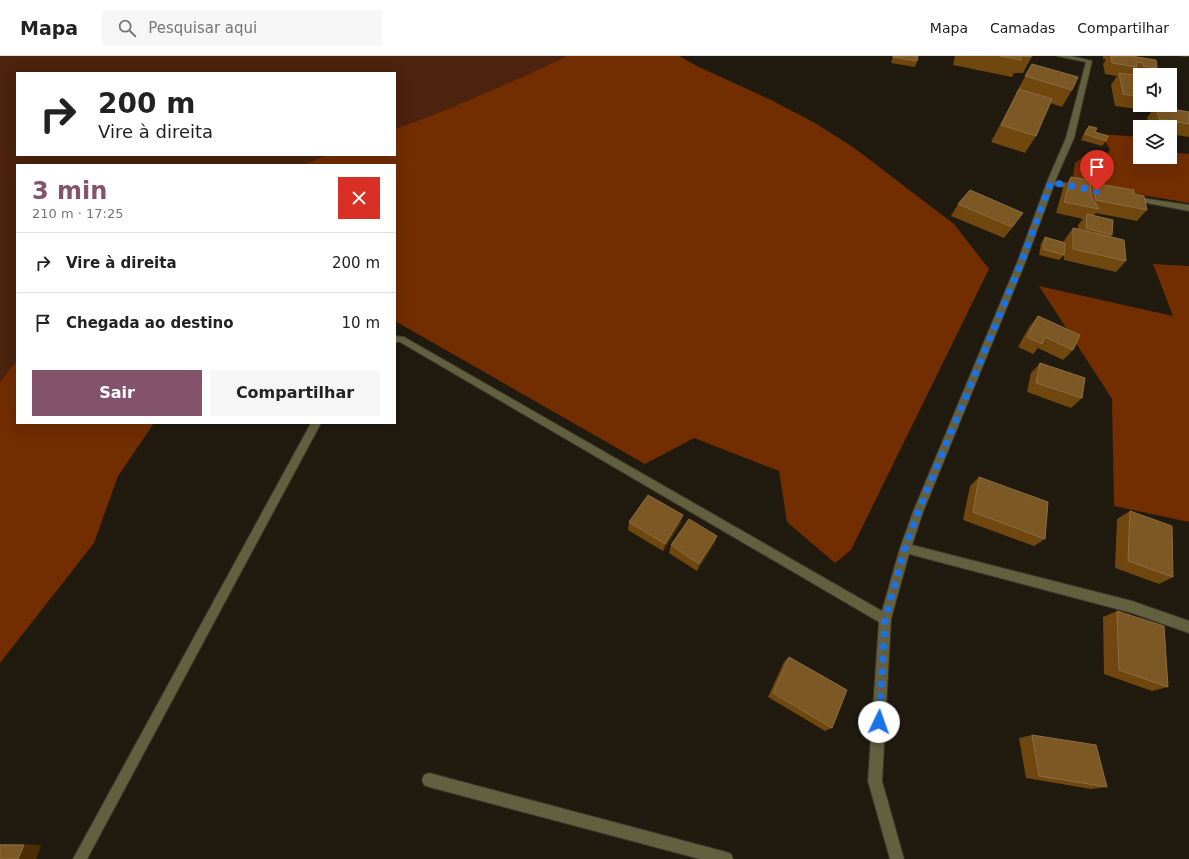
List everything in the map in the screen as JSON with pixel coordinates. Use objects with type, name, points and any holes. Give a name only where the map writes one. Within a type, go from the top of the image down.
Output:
[{"type":"street","points":[[897,859],[875,781],[885,619],[905,548],[918,512],[1021,263],[1051,182],[1070,138],[1089,59],[1060,56]]},
{"type":"street","points":[[1051,182],[1089,190]]},
{"type":"street","points":[[1120,195],[1189,208]]},
{"type":"street","points":[[396,339],[401,339],[514,403],[885,619]]},
{"type":"street","points":[[80,859],[315,424]]},
{"type":"street","points":[[905,548],[1132,607],[1189,627]]},
{"type":"street","points":[[429,780],[726,859]]},
{"type":"shaded area","points":[[0,56],[566,56],[478,96],[396,129],[396,72],[16,72],[16,156],[325,156],[305,164],[16,164],[16,361],[0,382]]},
{"type":"shaded area","points":[[566,56],[679,56],[699,67],[771,100],[815,123],[853,147],[954,224],[989,269],[851,550],[835,563],[787,522],[779,471],[694,438],[645,464],[396,322],[396,164],[305,164],[325,156],[396,156],[396,129],[478,96]]},
{"type":"shaded area","points":[[1100,134],[1133,136],[1133,164],[1177,164],[1177,153],[1189,154],[1189,203],[1072,183],[1075,163],[1087,154],[1106,159],[1110,149]]},
{"type":"shaded area","points":[[1153,264],[1189,266],[1189,522],[1114,506],[1112,399],[1039,286],[1173,316]]},
{"type":"shaded area","points":[[16,361],[16,424],[153,424],[118,476],[94,543],[0,663],[0,382]]},
{"type":"building","points":[[893,56],[918,56],[917,61]]},
{"type":"building","points":[[1000,56],[1021,56],[1021,60]]},
{"type":"building","points":[[1111,56],[1131,56],[1156,60],[1157,68],[1143,66],[1143,63],[1136,62],[1137,67],[1112,63]]},
{"type":"building","points":[[1032,64],[1078,77],[1072,90],[1025,76]]},
{"type":"building","points":[[1119,73],[1133,75],[1133,96],[1123,94]]},
{"type":"building","points":[[1019,89],[1052,99],[1036,136],[1001,125]]},
{"type":"building","points":[[1177,110],[1189,112],[1189,124],[1177,122],[1177,120],[1159,119],[1157,112],[1177,112]]},
{"type":"building","points":[[1089,126],[1097,128],[1095,132],[1108,136],[1106,141],[1085,134]]},
{"type":"building","points":[[1071,177],[1090,180],[1091,196],[1099,209],[1064,202]]},
{"type":"building","points":[[1093,183],[1134,190],[1134,194],[1144,196],[1147,210],[1096,200]]},
{"type":"building","points":[[970,190],[1023,213],[1012,227],[958,204]]},
{"type":"building","points":[[1087,214],[1113,220],[1112,235],[1086,228]]},
{"type":"building","points":[[1073,228],[1124,240],[1126,261],[1073,249]]},
{"type":"building","points":[[1045,237],[1065,243],[1064,255],[1043,249]]},
{"type":"building","points":[[1038,316],[1080,335],[1073,350],[1045,337],[1042,344],[1027,337]]},
{"type":"building","points":[[1040,363],[1085,378],[1082,398],[1036,383]]},
{"type":"building","points":[[979,477],[1048,502],[1045,539],[973,512]]},
{"type":"building","points":[[648,495],[683,515],[665,544],[629,522]]},
{"type":"building","points":[[1130,511],[1172,526],[1173,577],[1128,561]]},
{"type":"building","points":[[689,519],[717,536],[699,564],[671,545]]},
{"type":"building","points":[[1117,611],[1164,626],[1168,687],[1119,670]]},
{"type":"building","points":[[789,657],[847,690],[832,728],[773,693]]},
{"type":"building","points":[[1032,735],[1096,745],[1107,787],[1039,776]]},
{"type":"building","points":[[0,845],[24,845],[18,859],[0,859]]},
{"type":"route","points":[[879,722],[885,619],[905,548],[918,512],[1021,263],[1051,182],[1097,191]]}]
